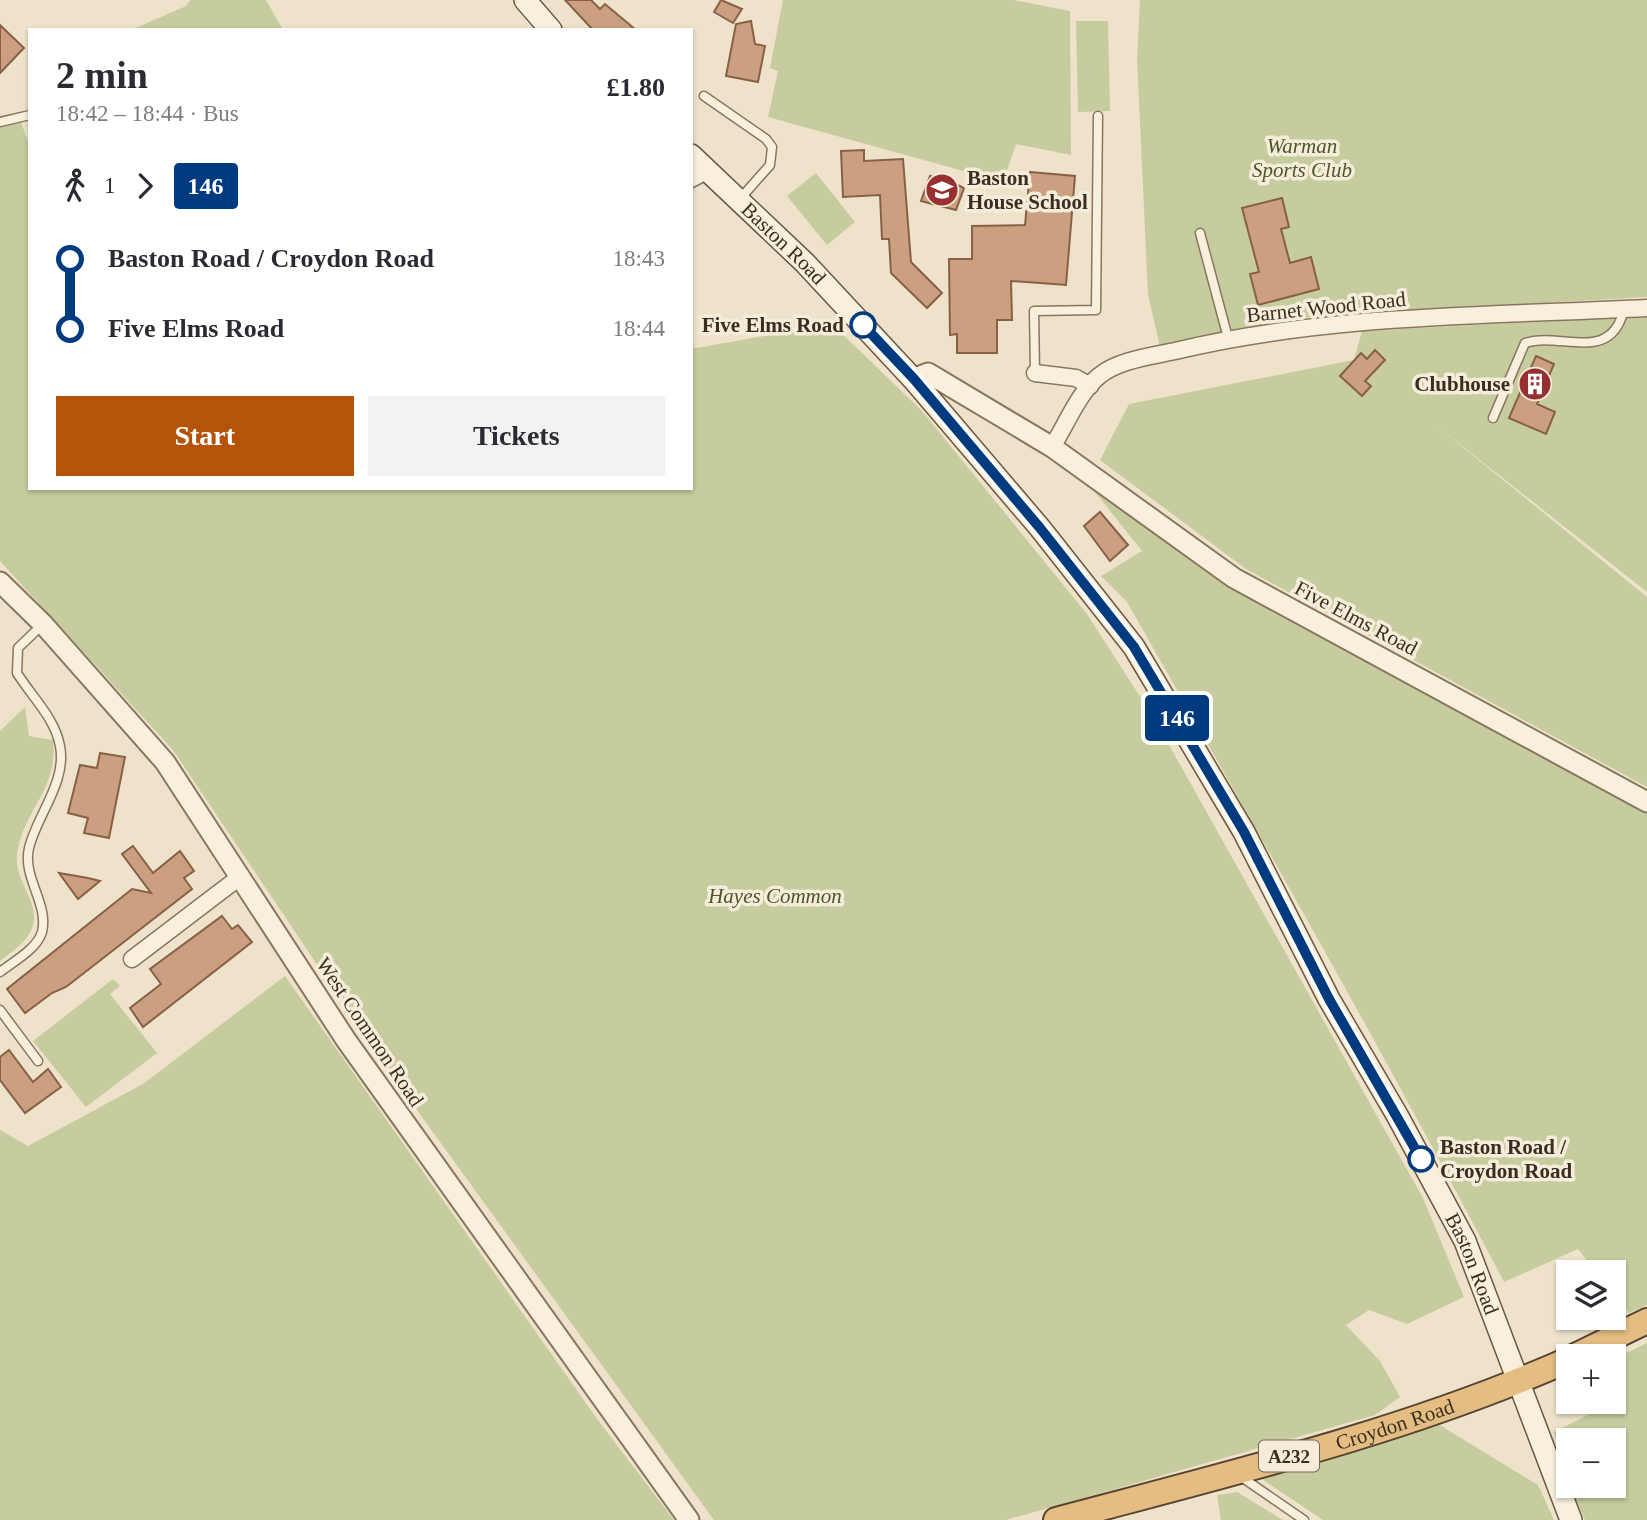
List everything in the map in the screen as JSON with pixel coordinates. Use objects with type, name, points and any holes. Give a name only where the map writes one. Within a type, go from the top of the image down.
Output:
[{"type":"highway","points":[[1600,1344],[1647,1321]]},
{"type":"highway","name":"Croydon Road","points":[[1056,1520],[1238,1472],[1476,1398],[1556,1365]]},
{"type":"main road","points":[[525,0],[549,28]]},
{"type":"main road","name":"Baston Road","points":[[699,175],[738,201],[805,263],[914,379],[1054,545],[1143,662],[1244,832],[1329,999],[1397,1115],[1465,1241],[1571,1520]]},
{"type":"street","name":"Barnet Wood Road","points":[[1052,447],[1090,386],[1101,374],[1125,364],[1228,338],[1301,327],[1647,308]]},
{"type":"street","name":"Five Elms Road","points":[[914,379],[928,373],[1052,447],[1234,578],[1647,802]]},
{"type":"street","points":[[1035,373],[1076,378],[1090,386]]},
{"type":"street","name":"West Common Road","points":[[0,582],[43,624],[165,762],[346,1040],[689,1520]]},
{"type":"street","points":[[132,959],[241,876]]},
{"type":"lane","points":[[704,96],[766,139],[772,147],[770,164],[738,201]]},
{"type":"lane","points":[[0,122],[28,115]]},
{"type":"lane","points":[[1035,373],[1034,311],[1096,310],[1098,116]]},
{"type":"lane","points":[[1200,233],[1228,338]]},
{"type":"lane","points":[[1493,418],[1525,343],[1538,339],[1574,344],[1596,342],[1612,334],[1621,321],[1624,309]]},
{"type":"lane","points":[[0,972],[35,945],[43,922],[27,865],[29,848],[59,771],[61,749],[46,712],[17,673],[18,648],[43,624]]},
{"type":"lane","points":[[0,1010],[38,1061]]},
{"type":"lane","points":[[1238,1472],[1242,1479],[1304,1520]]},
{"type":"green space","points":[[190,0],[266,0],[282,28],[136,28],[186,6]]},
{"type":"green space","points":[[783,0],[1014,0],[1070,11],[1071,155],[1016,144],[1003,182],[768,117],[778,71],[770,68]]},
{"type":"green space","name":"Warman Sports Club","points":[[1140,0],[1647,0],[1647,297],[1295,318],[1161,352],[1148,294],[1137,59]]},
{"type":"green space","points":[[1076,21],[1108,21],[1110,111],[1078,112]]},
{"type":"green space","name":"Hayes Common","points":[[21,122],[28,141],[28,490],[693,490],[693,349],[832,324],[922,411],[1087,614],[1155,720],[1423,1198],[1464,1297],[1407,1324],[1369,1310],[1346,1325],[1380,1361],[1400,1397],[1375,1415],[1006,1520],[714,1520],[385,1066],[173,750],[0,561],[0,127]]},
{"type":"green space","points":[[816,173],[855,222],[827,245],[787,196]]},
{"type":"green space","points":[[1647,316],[1647,592],[1433,423],[1647,597],[1647,787],[1246,569],[1100,460],[1129,404],[1354,360],[1362,331]]},
{"type":"green space","points":[[1091,487],[1256,603],[1647,812],[1647,1305],[1629,1313],[1626,1309],[1626,1260],[1587,1260],[1578,1249],[1504,1282],[1366,1025],[1127,602],[1101,576],[1142,551]]},
{"type":"green space","points":[[25,707],[29,736],[53,740],[53,758],[45,787],[25,826],[17,857],[19,873],[32,904],[34,920],[30,933],[21,944],[0,961],[0,731]]},
{"type":"green space","points":[[285,976],[600,1423],[674,1520],[0,1520],[0,1130],[28,1146],[143,1084]]},
{"type":"green space","points":[[113,979],[120,986],[110,994],[157,1053],[86,1107],[33,1041]]},
{"type":"green space","points":[[1647,1343],[1647,1520],[1585,1520],[1575,1498],[1626,1498],[1626,1428],[1562,1428],[1590,1414],[1626,1414],[1626,1353]]},
{"type":"green space","points":[[1438,1424],[1538,1485],[1554,1520],[1323,1520],[1259,1477]]},
{"type":"green space","points":[[1237,1492],[1283,1520],[1221,1520],[1217,1495]]},
{"type":"building","points":[[565,0],[591,0],[600,9],[605,4],[634,28],[591,28]]},
{"type":"building","points":[[721,0],[742,9],[733,23],[714,12]]},
{"type":"building","points":[[751,21],[755,44],[765,46],[758,82],[726,76],[736,24]]},
{"type":"building","points":[[0,25],[24,48],[0,73]]},
{"type":"building","points":[[864,150],[864,161],[903,159],[911,262],[942,293],[927,308],[891,273],[889,239],[882,239],[880,195],[843,197],[841,151]]},
{"type":"building","points":[[1030,172],[1075,176],[1066,285],[1011,281],[1012,320],[997,320],[997,353],[957,353],[957,334],[950,335],[949,259],[972,259],[972,226],[1025,225]]},
{"type":"building","points":[[930,176],[941,177],[964,188],[956,210],[921,201]]},
{"type":"building","name":"Warman Sports Club","points":[[1282,198],[1289,227],[1281,229],[1290,263],[1311,257],[1319,289],[1258,305],[1250,274],[1259,272],[1242,208]]},
{"type":"building","points":[[1375,350],[1385,360],[1365,381],[1371,386],[1362,396],[1340,376],[1361,353],[1367,359]]},
{"type":"building","name":"Clubhouse","points":[[1536,356],[1554,364],[1537,404],[1555,412],[1546,434],[1509,418]]},
{"type":"building","points":[[1100,512],[1128,545],[1110,561],[1084,526]]},
{"type":"building","points":[[100,753],[125,757],[109,838],[84,833],[88,818],[68,813],[80,765],[97,768]]},
{"type":"building","points":[[133,846],[153,873],[180,851],[194,871],[184,878],[192,889],[66,987],[52,993],[25,1013],[7,989],[132,889],[151,893],[122,854]]},
{"type":"building","points":[[59,873],[88,878],[100,881],[78,899]]},
{"type":"building","points":[[222,916],[232,929],[238,925],[252,942],[143,1027],[130,1008],[161,984],[150,969]]},
{"type":"building","points":[[9,1050],[33,1082],[48,1069],[61,1087],[25,1113],[0,1080],[0,1057]]},
{"type":"bus line","name":"146","points":[[863,325],[914,379],[1040,528],[1134,647],[1244,832],[1329,999],[1421,1159]]},
{"type":"place","name":"Baston House School","points":[[942,190]]},
{"type":"place","name":"Five Elms Road","points":[[863,325]]},
{"type":"place","name":"Clubhouse","points":[[1535,384]]},
{"type":"place","name":"Baston Road / Croydon Road","points":[[1421,1159]]}]
